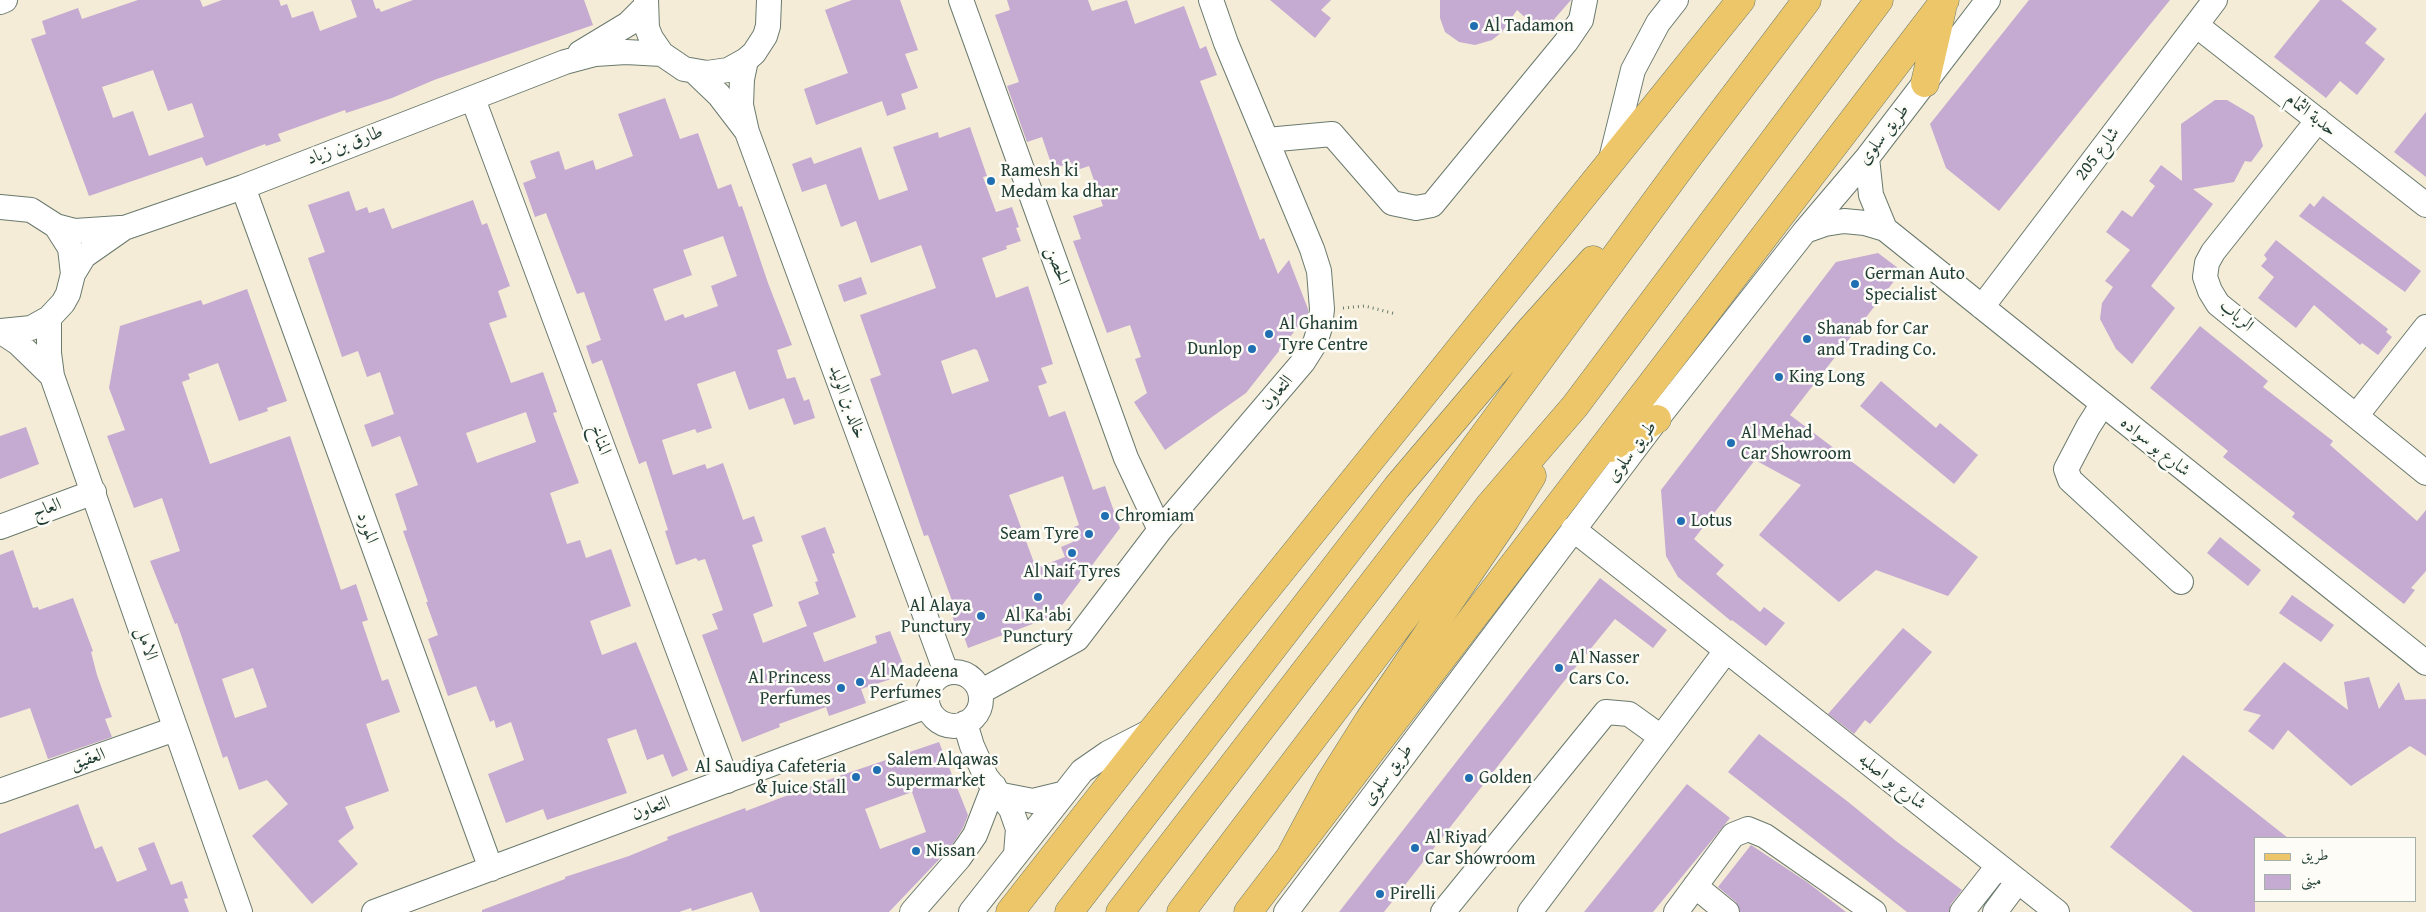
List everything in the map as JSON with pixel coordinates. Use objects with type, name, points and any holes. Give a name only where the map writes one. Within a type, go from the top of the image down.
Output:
[{"type":"main road","points":[[1010,912],[1152,731],[1741,0]]},
{"type":"main road","points":[[1120,912],[1426,514],[1689,156],[1807,0]]},
{"type":"main road","points":[[1181,912],[1489,506],[1575,406],[1879,0]]},
{"type":"main road","points":[[1925,83],[1944,0]]},
{"type":"main road","name":"طريق سلوى","points":[[1248,912],[1944,0]]},
{"type":"main road","points":[[1070,912],[1397,487],[1530,329],[1689,156]]},
{"type":"main road","points":[[1292,853],[1330,782],[1369,720],[1505,520],[1575,406]]},
{"type":"main road","points":[[1596,457],[1656,419]]},
{"type":"street","points":[[0,2],[5,0]]},
{"type":"street","name":"الحصن","points":[[961,0],[1126,458],[1160,530]]},
{"type":"street","name":"التعاون","points":[[980,692],[1077,640],[1160,530],[1303,362],[1315,343],[1320,327],[1322,287],[1312,249],[1226,43],[1211,0]]},
{"type":"street","points":[[1267,140],[1332,134],[1392,204],[1416,208],[1432,205],[1566,42],[1581,20],[1585,0]]},
{"type":"street","points":[[1609,165],[1633,70],[1657,11],[1676,0]]},
{"type":"street","name":"طريق سلوى","points":[[1286,912],[1656,419],[1805,231],[1867,158],[1988,0]]},
{"type":"street","name":"شارع 205","points":[[1982,307],[2215,0]]},
{"type":"street","points":[[646,4],[649,33],[662,54],[672,63],[696,73],[723,72],[746,60],[765,36],[773,5]]},
{"type":"street","name":"طارق بن زياد","points":[[565,62],[628,24],[646,4]]},
{"type":"street","name":"حدبة الثمام","points":[[2196,25],[2426,204]]},
{"type":"street","name":"طارق بن زياد","points":[[56,226],[75,231],[124,228],[243,186],[565,62],[595,54],[626,52],[662,54]]},
{"type":"street","name":"خالد بن الوليد","points":[[746,60],[742,79],[741,104],[747,132],[946,672]]},
{"type":"street","name":"خالد بن الوليد","points":[[696,73],[719,95],[747,132]]},
{"type":"street","name":"المناخ","points":[[472,99],[727,781]]},
{"type":"street","name":"الرباب","points":[[2318,120],[2213,252],[2207,263],[2205,278],[2218,304],[2426,473]]},
{"type":"street","name":"شارع بو سواده","points":[[1867,158],[1871,195],[1885,229]]},
{"type":"street","name":"المورد","points":[[243,186],[491,869]]},
{"type":"street","points":[[0,191],[11,207],[40,214],[56,226],[70,248],[73,274],[68,294],[63,303],[49,318],[26,330],[0,331]]},
{"type":"street","name":"شارع بو سواده","points":[[1805,231],[1824,224],[1844,221],[1865,223],[1885,229],[2426,663]]},
{"type":"street","name":"طارق بن زياد","points":[[73,274],[84,256],[124,228]]},
{"type":"street","name":"الامل","points":[[49,318],[49,352],[52,376],[240,912]]},
{"type":"street","points":[[2356,416],[2426,326]]},
{"type":"street","name":"الامل","points":[[0,331],[18,343],[52,376]]},
{"type":"street","points":[[2102,405],[2066,469],[2070,480],[2181,582]]},
{"type":"street","name":"العاج","points":[[0,527],[94,492]]},
{"type":"street","name":"شارع بو اصلبه","points":[[1573,529],[2057,912]]},
{"type":"street","points":[[1530,912],[1726,651]]},
{"type":"street","points":[[946,672],[959,672],[967,675],[977,684],[980,692],[979,708],[974,717],[956,726],[943,724],[935,719],[927,706],[927,692],[931,683],[946,672]]},
{"type":"street","name":"التعاون","points":[[380,911],[927,706]]},
{"type":"street","points":[[1443,912],[1606,712],[1629,714],[1662,737]]},
{"type":"street","points":[[965,723],[980,763],[1011,809],[1018,829],[1016,854]]},
{"type":"street","name":"العقيق","points":[[0,791],[175,729]]},
{"type":"street","points":[[971,912],[1062,794],[1093,762],[1152,731]]},
{"type":"street","points":[[998,790],[1033,801],[1062,794]]},
{"type":"street","points":[[912,912],[975,835],[998,790]]},
{"type":"street","points":[[1676,912],[1733,835],[1748,830],[1765,836],[1874,912]]},
{"type":"street","points":[[1962,912],[1998,866]]},
{"type":"street","points":[[1995,912],[2018,881]]},
{"type":"street","points":[[1695,886],[1727,912]]},
{"type":"path","points":[[1322,310],[1365,306],[1396,314]]},
{"type":"building","points":[[138,0],[200,0],[203,7],[222,0],[279,0],[281,6],[287,4],[292,18],[313,11],[320,31],[357,17],[351,0],[373,0],[376,9],[379,8],[381,12],[413,0],[584,0],[593,25],[434,80],[392,98],[346,113],[345,110],[278,134],[281,141],[266,146],[265,144],[206,166],[202,157],[89,196],[31,39],[46,34],[42,21],[78,8],[82,19]],"holes":[[[153,70],[168,111],[192,103],[204,137],[149,156],[133,111],[113,118],[102,87]]]},
{"type":"building","points":[[852,0],[900,0],[918,50],[905,54],[918,88],[901,94],[906,109],[887,116],[882,101],[816,125],[804,89],[848,73],[825,10]]},
{"type":"building","points":[[1007,0],[1088,0],[1092,11],[1127,0],[1135,24],[1184,6],[1200,49],[1206,46],[1217,75],[1200,81],[1260,240],[1264,238],[1278,274],[1289,260],[1308,309],[1308,314],[1246,393],[1165,450],[1134,402],[1147,393],[1135,359],[1141,357],[1130,325],[1107,333],[1073,241],[1081,239],[1073,216],[1103,206],[1089,166],[1074,171],[1071,162],[1053,169],[1042,137],[1027,142],[1007,86],[1019,82],[995,15],[1010,10]]},
{"type":"building","points":[[1270,0],[1331,0],[1321,10],[1331,18],[1315,38]]},
{"type":"building","name":"Al Tadamon","points":[[1440,0],[1571,0],[1542,33],[1517,10],[1502,32],[1492,40],[1475,45],[1459,42],[1445,32],[1440,18]]},
{"type":"building","points":[[2029,0],[2170,0],[1999,211],[1946,168],[1930,124]]},
{"type":"building","points":[[2320,0],[2341,0],[2377,29],[2365,43],[2385,59],[2357,95],[2340,81],[2326,98],[2274,57]]},
{"type":"building","points":[[665,98],[680,139],[698,133],[718,189],[731,184],[739,207],[742,206],[768,283],[792,345],[777,350],[787,379],[795,377],[804,401],[809,399],[815,418],[794,425],[784,398],[749,410],[735,371],[697,384],[712,428],[697,433],[695,429],[662,440],[673,475],[705,464],[707,469],[723,463],[743,520],[754,516],[763,541],[752,545],[773,606],[753,614],[763,643],[807,626],[798,602],[819,594],[815,582],[818,581],[801,536],[825,527],[835,553],[832,554],[856,617],[813,633],[824,662],[877,643],[875,636],[890,631],[903,664],[891,679],[861,689],[866,703],[829,716],[826,707],[779,724],[780,727],[742,742],[702,635],[718,629],[712,614],[723,610],[705,559],[698,561],[696,558],[676,565],[665,531],[668,530],[646,461],[639,464],[602,360],[592,364],[586,346],[601,340],[584,292],[577,294],[546,213],[535,217],[523,183],[536,178],[530,161],[559,151],[565,170],[593,160],[596,170],[633,156],[618,114]],"holes":[[[723,236],[737,276],[711,286],[718,306],[685,318],[683,314],[665,321],[653,289],[692,275],[683,250]]]},
{"type":"building","points":[[2215,100],[2227,100],[2254,116],[2263,146],[2251,162],[2245,161],[2234,182],[2193,189],[2213,204],[2151,286],[2175,308],[2132,364],[2116,349],[2100,319],[2102,303],[2113,287],[2105,281],[2130,250],[2106,232],[2122,210],[2132,217],[2155,186],[2149,181],[2161,165],[2182,181],[2181,124]]},
{"type":"building","points":[[2426,112],[2426,177],[2394,152]]},
{"type":"building","points":[[970,127],[987,176],[983,177],[996,212],[1012,207],[1019,227],[1016,228],[1021,241],[1006,246],[1007,249],[982,258],[996,298],[1028,286],[1053,364],[1041,368],[1047,383],[1038,386],[1049,417],[1065,411],[1093,490],[1105,486],[1120,528],[1054,616],[968,648],[960,625],[956,627],[950,610],[955,609],[928,535],[924,536],[870,379],[881,375],[860,315],[936,288],[921,245],[871,263],[856,221],[841,227],[826,184],[802,192],[792,164],[811,157],[814,164],[861,147],[879,200],[908,190],[893,147],[938,132],[939,138]],"holes":[[[974,349],[977,350],[989,381],[952,394],[941,361]],[[1063,476],[1079,525],[1074,527],[1076,534],[1071,536],[1073,542],[1061,547],[1065,557],[1036,568],[1009,495]]]},
{"type":"building","points":[[349,191],[356,211],[367,207],[369,213],[384,208],[392,229],[473,200],[482,225],[487,223],[510,286],[498,291],[507,317],[489,323],[511,383],[543,372],[557,412],[553,413],[579,483],[550,493],[567,544],[580,540],[586,558],[611,549],[631,606],[590,621],[602,655],[636,642],[688,770],[672,777],[663,754],[647,760],[636,729],[607,739],[627,793],[547,820],[543,809],[506,823],[488,774],[524,760],[511,722],[496,728],[494,720],[490,722],[476,686],[448,696],[428,639],[438,635],[403,531],[407,530],[395,494],[418,485],[400,436],[372,447],[364,425],[394,414],[380,372],[367,377],[358,351],[342,357],[308,258],[325,252],[308,205]],"holes":[[[526,412],[536,442],[477,463],[466,433]]]},
{"type":"building","points":[[2323,196],[2421,271],[2405,292],[2299,216],[2310,203],[2314,207]]},
{"type":"building","points":[[2276,240],[2388,329],[2386,332],[2392,337],[2378,355],[2362,343],[2360,345],[2314,305],[2296,328],[2258,298],[2274,277],[2261,266],[2267,259],[2264,255]]},
{"type":"building","points":[[1878,253],[1902,271],[1790,415],[1978,557],[1948,596],[1876,570],[1839,602],[1759,535],[1801,485],[1755,460],[1694,539],[1724,565],[1716,574],[1760,612],[1764,607],[1785,623],[1766,646],[1731,621],[1678,577],[1666,556],[1661,490],[1836,262]]},
{"type":"building","points":[[861,277],[867,294],[844,302],[838,285]]},
{"type":"building","points":[[247,289],[287,401],[267,408],[268,411],[239,421],[218,363],[188,374],[190,379],[182,382],[210,464],[290,436],[341,590],[356,584],[368,620],[362,622],[382,681],[388,679],[400,712],[366,724],[389,791],[345,807],[354,828],[338,841],[358,864],[312,904],[252,836],[288,804],[267,780],[239,790],[227,756],[223,758],[177,623],[175,624],[150,561],[180,551],[162,498],[134,508],[107,436],[125,430],[109,388],[120,326],[201,300],[203,305]],"holes":[[[253,668],[267,707],[235,718],[222,679]]]},
{"type":"building","points":[[2200,326],[2268,381],[2263,387],[2333,441],[2330,445],[2417,521],[2426,510],[2426,571],[2411,588],[2415,590],[2404,604],[2292,517],[2295,513],[2223,457],[2228,451],[2150,388]]},
{"type":"building","points":[[1881,381],[1936,428],[1940,423],[1978,455],[1954,484],[1860,406]]},
{"type":"building","points":[[26,427],[39,464],[0,479],[0,436]]},
{"type":"building","points":[[2220,537],[2261,570],[2248,586],[2207,553]]},
{"type":"building","points":[[13,550],[33,608],[38,607],[39,610],[73,598],[93,651],[91,652],[97,675],[112,717],[105,719],[112,737],[48,759],[30,708],[0,718],[0,555]]},
{"type":"building","points":[[1600,578],[1667,630],[1653,648],[1615,619],[1561,685],[1384,912],[1339,912]]},
{"type":"building","points":[[2292,595],[2334,625],[2321,642],[2279,613]]},
{"type":"building","points":[[1903,628],[1932,652],[1870,724],[1865,720],[1854,734],[1828,714]]},
{"type":"building","points":[[2284,662],[2348,710],[2344,682],[2369,677],[2379,709],[2399,682],[2405,700],[2426,699],[2426,756],[2410,746],[2351,786],[2288,730],[2273,750],[2248,731],[2261,715],[2243,710]]},
{"type":"building","points":[[1759,734],[1962,890],[1951,904],[1949,912],[1907,912],[1728,772]]},
{"type":"building","points":[[939,742],[968,815],[963,828],[950,848],[889,912],[760,912],[752,892],[692,911],[691,908],[679,912],[482,912],[482,910],[565,879],[565,877],[629,856],[668,840],[667,837],[745,808],[746,811],[836,777]],"holes":[[[912,792],[926,832],[880,849],[865,809]]]},
{"type":"building","points":[[2183,755],[2287,837],[2254,837],[2255,912],[2193,912],[2110,847]]},
{"type":"building","points":[[1687,784],[1730,818],[1653,912],[1584,912]]},
{"type":"building","points":[[78,804],[95,849],[102,846],[117,882],[147,870],[138,848],[154,842],[171,885],[182,881],[188,898],[184,899],[189,912],[0,912],[0,834]]},
{"type":"building","points":[[1751,845],[1807,882],[1846,912],[1740,912],[1736,902],[1718,887]]},
{"type":"place","name":"Al Tadamon","points":[[1474,26]]},
{"type":"place","name":"Ramesh ki Medam ka dhar","points":[[991,181]]},
{"type":"place","name":"German Auto Specialist","points":[[1855,284]]},
{"type":"place","name":"Al Ghanim Tyre Centre","points":[[1269,334]]},
{"type":"place","name":"Shanab for Car and Trading Co.","points":[[1807,339]]},
{"type":"place","name":"Dunlop","points":[[1252,349]]},
{"type":"place","name":"King Long","points":[[1779,377]]},
{"type":"place","name":"Al Mehad Car Showroom","points":[[1731,443]]},
{"type":"place","name":"Chromiam","points":[[1105,516]]},
{"type":"place","name":"Lotus","points":[[1681,521]]},
{"type":"place","name":"Seam Tyre","points":[[1089,534]]},
{"type":"place","name":"Al Naif Tyres","points":[[1072,553]]},
{"type":"place","name":"Al Ka'abi Punctury","points":[[1038,597]]},
{"type":"place","name":"Al Alaya Punctury","points":[[981,616]]},
{"type":"place","name":"Al Nasser Cars Co.","points":[[1559,668]]},
{"type":"place","name":"Al Madeena Perfumes","points":[[860,682]]},
{"type":"place","name":"Al Princess Perfumes","points":[[841,688]]},
{"type":"place","name":"Salem Alqawas Supermarket","points":[[877,770]]},
{"type":"place","name":"Al Saudiya Cafeteria & Juice Stall","points":[[856,777]]},
{"type":"place","name":"Golden","points":[[1469,778]]},
{"type":"place","name":"Al Riyad Car Showroom","points":[[1415,848]]},
{"type":"place","name":"Nissan","points":[[916,851]]},
{"type":"place","name":"Pirelli","points":[[1380,894]]}]
